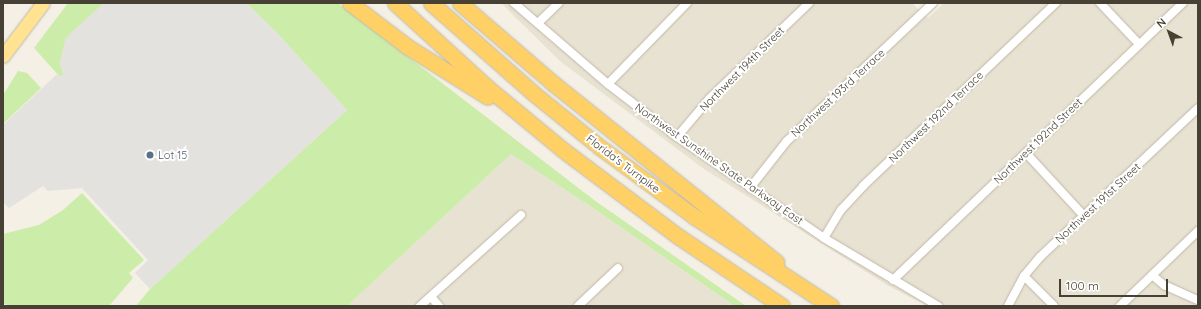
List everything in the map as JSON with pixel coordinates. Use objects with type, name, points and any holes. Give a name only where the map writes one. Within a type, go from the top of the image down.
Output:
[{"type":"highway","points":[[350,3],[408,47],[533,126]]},
{"type":"highway","points":[[395,3],[533,126],[647,214],[782,306]]},
{"type":"highway","name":"Florida's Turnpike","points":[[431,3],[533,93],[601,148],[707,226],[830,305]]},
{"type":"highway","points":[[460,3],[554,84],[830,305]]},
{"type":"main road","points":[[3,56],[43,3]]},
{"type":"street","name":"Northwest Sunshine State Parkway East","points":[[514,3],[608,84],[677,137],[824,238],[938,306]]},
{"type":"street","points":[[538,23],[559,3]]},
{"type":"street","points":[[608,84],[687,3]]},
{"type":"street","name":"Northwest 194th Street","points":[[677,137],[709,99],[809,3]]},
{"type":"street","name":"Northwest 192nd Terrace","points":[[824,238],[841,210],[864,186],[1056,3]]},
{"type":"street","points":[[1100,3],[1139,44]]},
{"type":"street","name":"Northwest 192nd Street","points":[[893,280],[1183,3]]},
{"type":"street","name":"Northwest 193rd Terrace","points":[[750,188],[787,141],[928,5]]},
{"type":"street","name":"Northwest 191st Street","points":[[1008,306],[1024,276],[1040,257],[1198,108]]},
{"type":"street","points":[[1026,152],[1084,216]]},
{"type":"street","points":[[420,306],[521,215]]},
{"type":"street","points":[[1120,306],[1198,231]]},
{"type":"street","points":[[578,306],[618,268]]},
{"type":"street","points":[[1152,275],[1164,285],[1198,300]]},
{"type":"street","points":[[1024,276],[1054,306]]},
{"type":"street","points":[[431,297],[439,306]]},
{"type":"shaded area","name":"Lot 15","points":[[104,3],[246,3],[276,32],[347,110],[150,289],[135,273],[148,260],[82,188],[48,191],[43,186],[9,208],[5,204],[3,205],[3,125],[56,75],[63,76],[60,63],[66,38]]},
{"type":"shaded area","points":[[501,3],[912,3],[928,18],[944,3],[1198,3],[1198,306],[927,306],[887,285],[704,169],[561,62]]},
{"type":"shaded area","points":[[511,154],[596,210],[734,306],[347,306]]},
{"type":"green space","points":[[68,3],[104,3],[66,38],[60,63],[64,75],[60,77],[34,48]]},
{"type":"green space","points":[[246,3],[338,3],[594,200],[746,306],[733,305],[596,210],[511,154],[347,306],[136,306],[150,289],[347,110],[276,32]]},
{"type":"green space","points":[[18,71],[27,73],[41,88],[3,124],[3,95]]},
{"type":"green space","points":[[82,193],[144,260],[129,273],[133,278],[109,306],[10,306],[3,303],[3,234],[39,225],[63,210]]},
{"type":"place","name":"Lot 15","points":[[150,155]]}]
